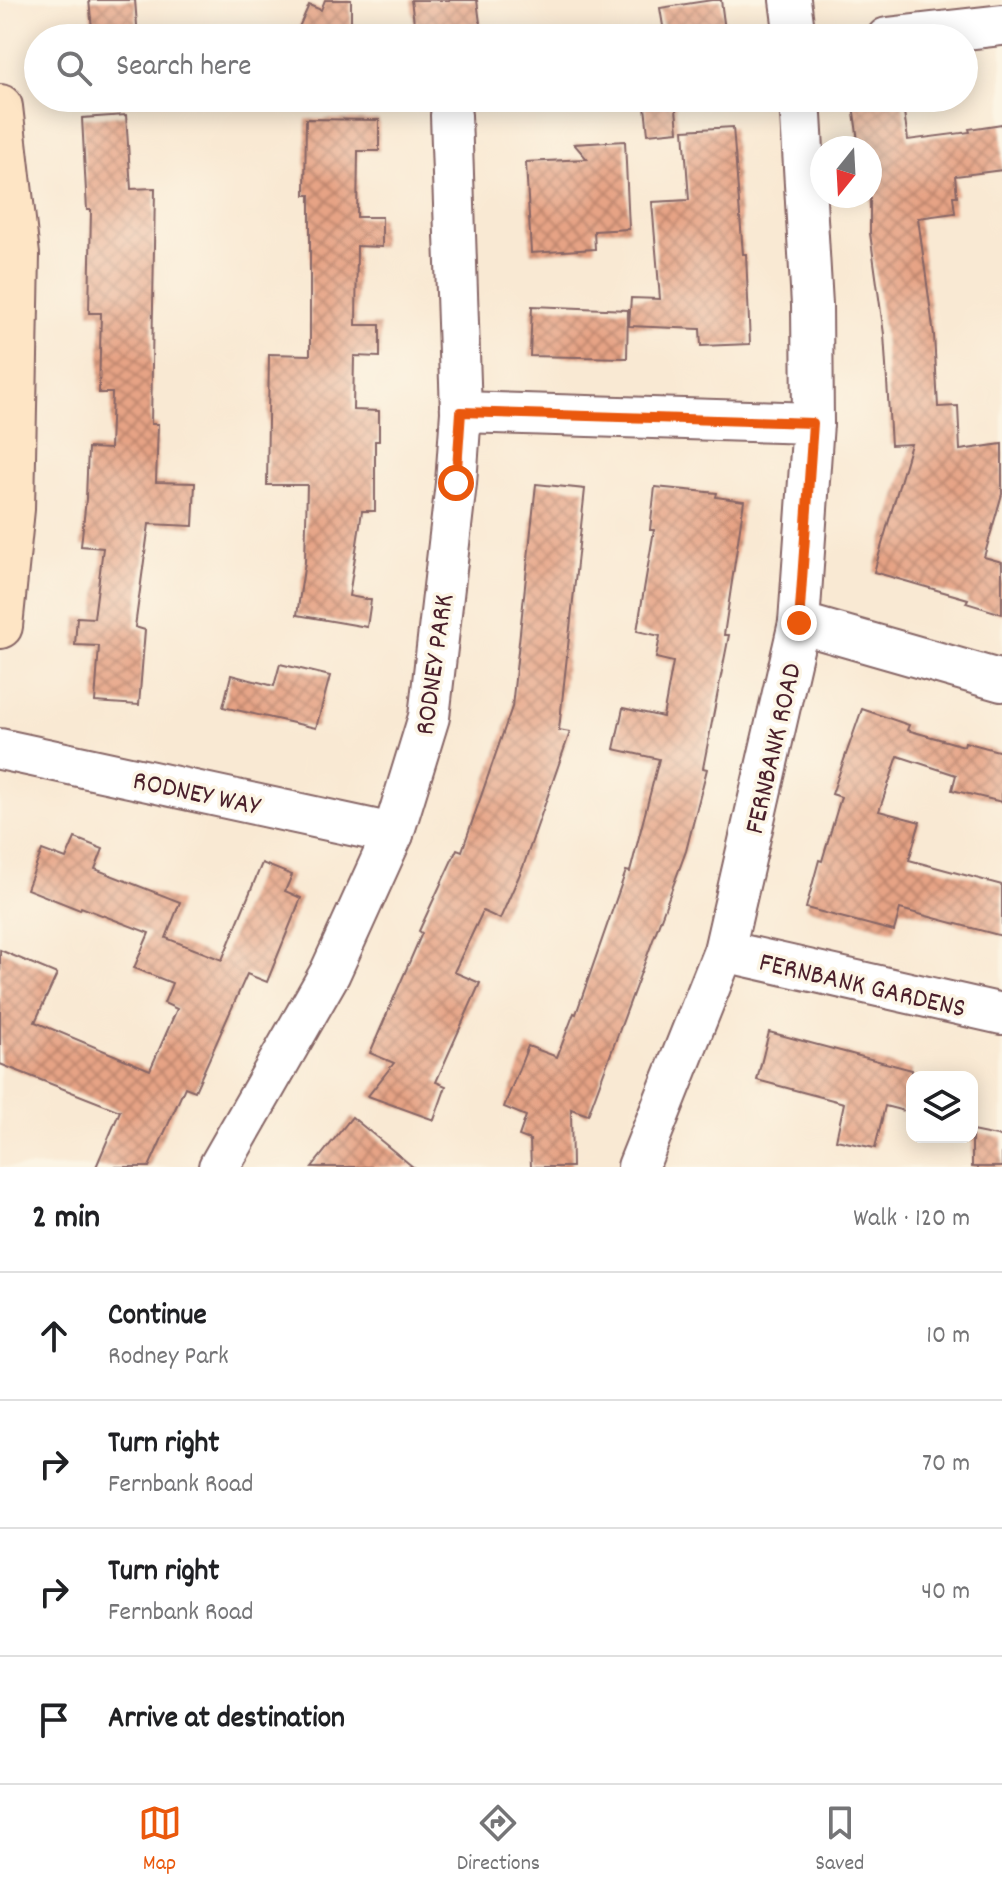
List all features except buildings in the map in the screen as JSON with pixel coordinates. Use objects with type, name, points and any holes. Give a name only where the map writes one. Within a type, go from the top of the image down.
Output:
[{"type":"street","points":[[790,0],[793,24]]},
{"type":"street","points":[[978,28],[1002,25]]},
{"type":"street","points":[[0,107],[17,255],[12,509],[0,626]]},
{"type":"street","name":"FERNBANK ROAD","points":[[638,1167],[724,951],[799,623],[813,423],[812,305],[801,112]]},
{"type":"street","name":"RODNEY PARK","points":[[219,1167],[330,973],[393,834],[429,717],[456,483],[461,412],[451,115]]},
{"type":"street","points":[[461,412],[813,423]]},
{"type":"street","points":[[799,623],[1002,681]]},
{"type":"street","name":"RODNEY WAY","points":[[0,749],[393,834]]},
{"type":"street","name":"FERNBANK GARDENS","points":[[724,951],[1002,1014]]},
{"type":"route","points":[[456,483],[461,412],[813,423],[799,623]]}]
